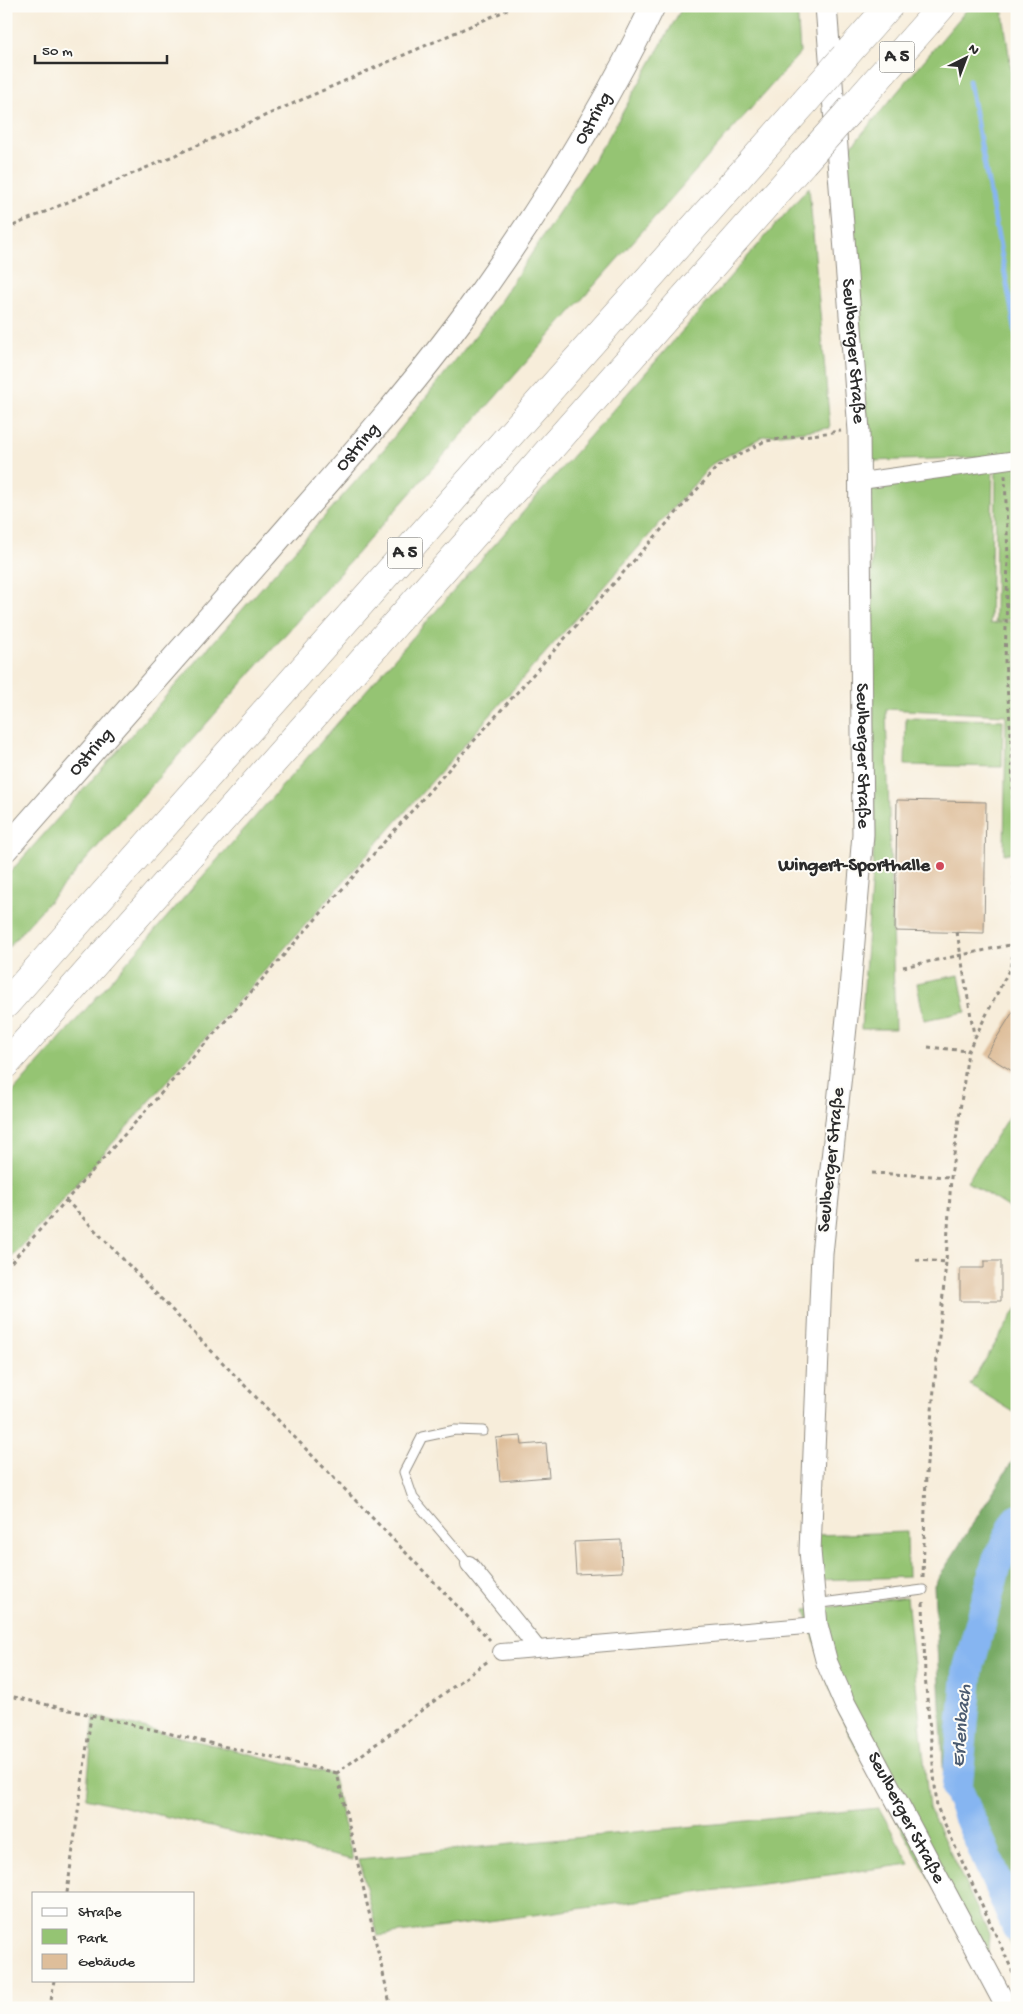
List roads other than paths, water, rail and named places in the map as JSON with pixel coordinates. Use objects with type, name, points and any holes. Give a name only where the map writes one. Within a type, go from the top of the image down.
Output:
[{"type":"highway","name":"A 5","points":[[6,1004],[889,6]]},
{"type":"highway","name":"A 5","points":[[6,1064],[942,6]]},
{"type":"main road","name":"Ostring","points":[[6,849],[368,436],[469,310],[531,219],[591,125],[630,55],[653,6]]},
{"type":"street","name":"Seulberger Straße","points":[[826,6],[859,431],[861,481],[863,834],[850,989],[822,1254],[810,1551],[815,1615],[827,1663],[860,1735],[1006,2008]]},
{"type":"street","points":[[861,481],[1011,459]]},
{"type":"street","points":[[469,1564],[537,1648]]},
{"type":"street","points":[[501,1652],[815,1615]]},
{"type":"lane","points":[[469,1564],[413,1498],[404,1472],[422,1437],[455,1430],[483,1432]]},
{"type":"lane","points":[[815,1615],[923,1590]]},
{"type":"waterway","points":[[969,81],[1017,338]]},
{"type":"waterway","name":"Erlenbach","points":[[1017,1520],[997,1562],[968,1670],[957,1789],[1017,1927]]},
{"type":"place","name":"Wingert-Sporthalle","points":[[940,866]]}]
